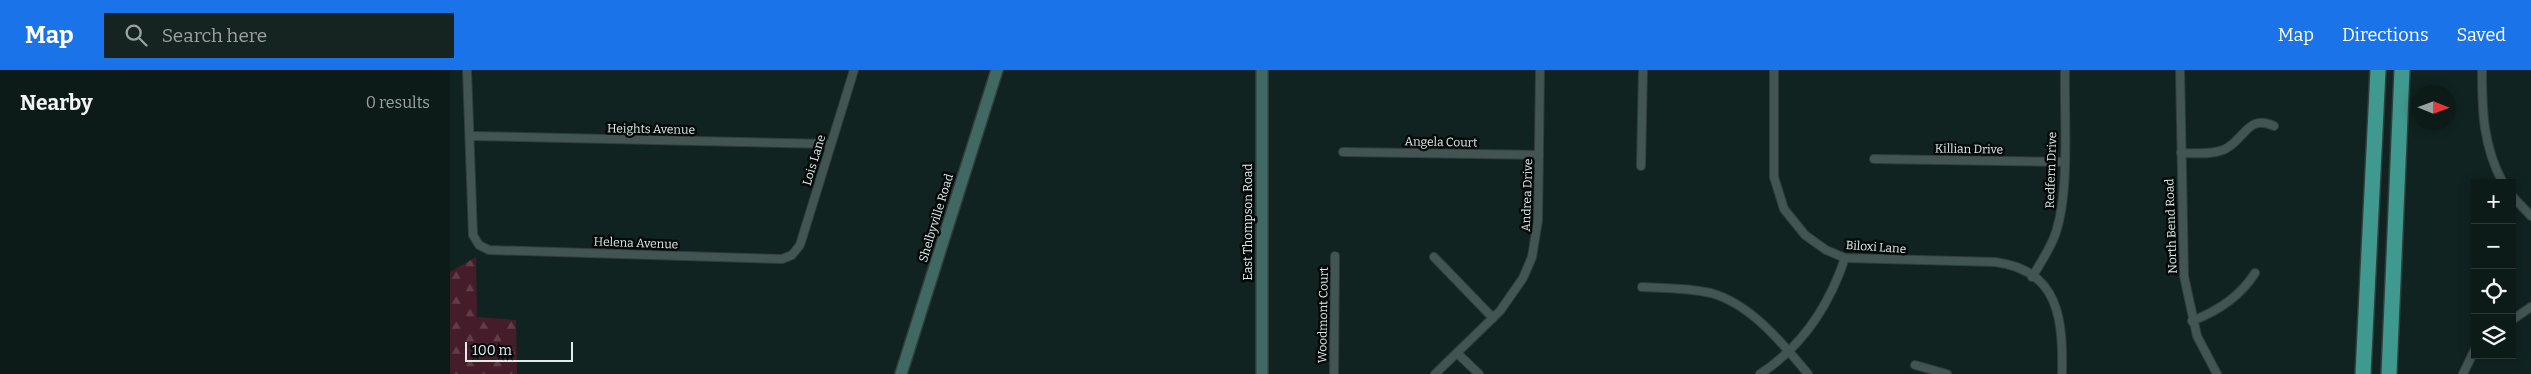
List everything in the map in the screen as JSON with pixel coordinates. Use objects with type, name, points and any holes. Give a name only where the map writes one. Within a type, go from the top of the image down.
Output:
[{"type":"highway","points":[[2363,374],[2366,276],[2378,72]]},
{"type":"highway","points":[[2388,374],[2402,72]]},
{"type":"highway","points":[[2352,374],[2366,276]]},
{"type":"main road","name":"Shelbyville Road","points":[[901,374],[997,70]]},
{"type":"main road","name":"East Thompson Road","points":[[1262,70],[1262,374]]},
{"type":"street","points":[[468,70],[471,136]]},
{"type":"street","name":"Lois Lane","points":[[793,254],[800,245],[854,70]]},
{"type":"street","name":"Andrea Drive","points":[[1435,374],[1493,318],[1515,292],[1532,256],[1538,220],[1540,70]]},
{"type":"street","points":[[1641,166],[1642,70]]},
{"type":"street","name":"Biloxi Lane","points":[[1774,70],[1773,164],[1777,190],[1790,217],[1805,235],[1826,250],[1845,258],[1994,262],[2018,268],[2032,276]]},
{"type":"street","name":"Redfern Drive","points":[[2032,276],[2048,252],[2058,227],[2063,200],[2065,70]]},
{"type":"street","name":"North Bend Road","points":[[2180,70],[2182,256],[2186,296],[2202,348],[2217,374]]},
{"type":"street","points":[[2482,70],[2484,134],[2491,159],[2501,179]]},
{"type":"street","points":[[2181,154],[2222,151],[2234,144],[2255,124],[2266,122],[2274,126]]},
{"type":"street","name":"Heights Avenue","points":[[471,136],[831,144]]},
{"type":"street","name":"Helena Avenue","points":[[471,136],[473,236],[478,245],[488,250],[782,259],[793,254]]},
{"type":"street","name":"Angela Court","points":[[1343,152],[1539,155]]},
{"type":"street","name":"Killian Drive","points":[[1874,159],[2064,162]]},
{"type":"street","points":[[2516,200],[2531,216]]},
{"type":"street","name":"Woodmont Court","points":[[1334,374],[1335,256]]},
{"type":"street","points":[[1434,257],[1493,318]]},
{"type":"street","points":[[1760,374],[1789,351],[1809,329],[1833,289],[1845,258]]},
{"type":"street","points":[[2192,320],[2214,312],[2234,299],[2255,273]]},
{"type":"street","points":[[2032,276],[2048,292],[2059,315],[2062,333],[2062,374]]},
{"type":"street","points":[[1642,287],[1699,291],[1731,301],[1757,320],[1789,351],[1808,374]]},
{"type":"street","points":[[2516,317],[2531,307]]},
{"type":"street","points":[[1457,353],[1479,374]]},
{"type":"street","points":[[2463,374],[2471,355]]},
{"type":"street","points":[[1915,365],[1947,374]]},
{"type":"green space","points":[[476,257],[477,317],[516,320],[517,374],[450,374],[450,272]]}]
